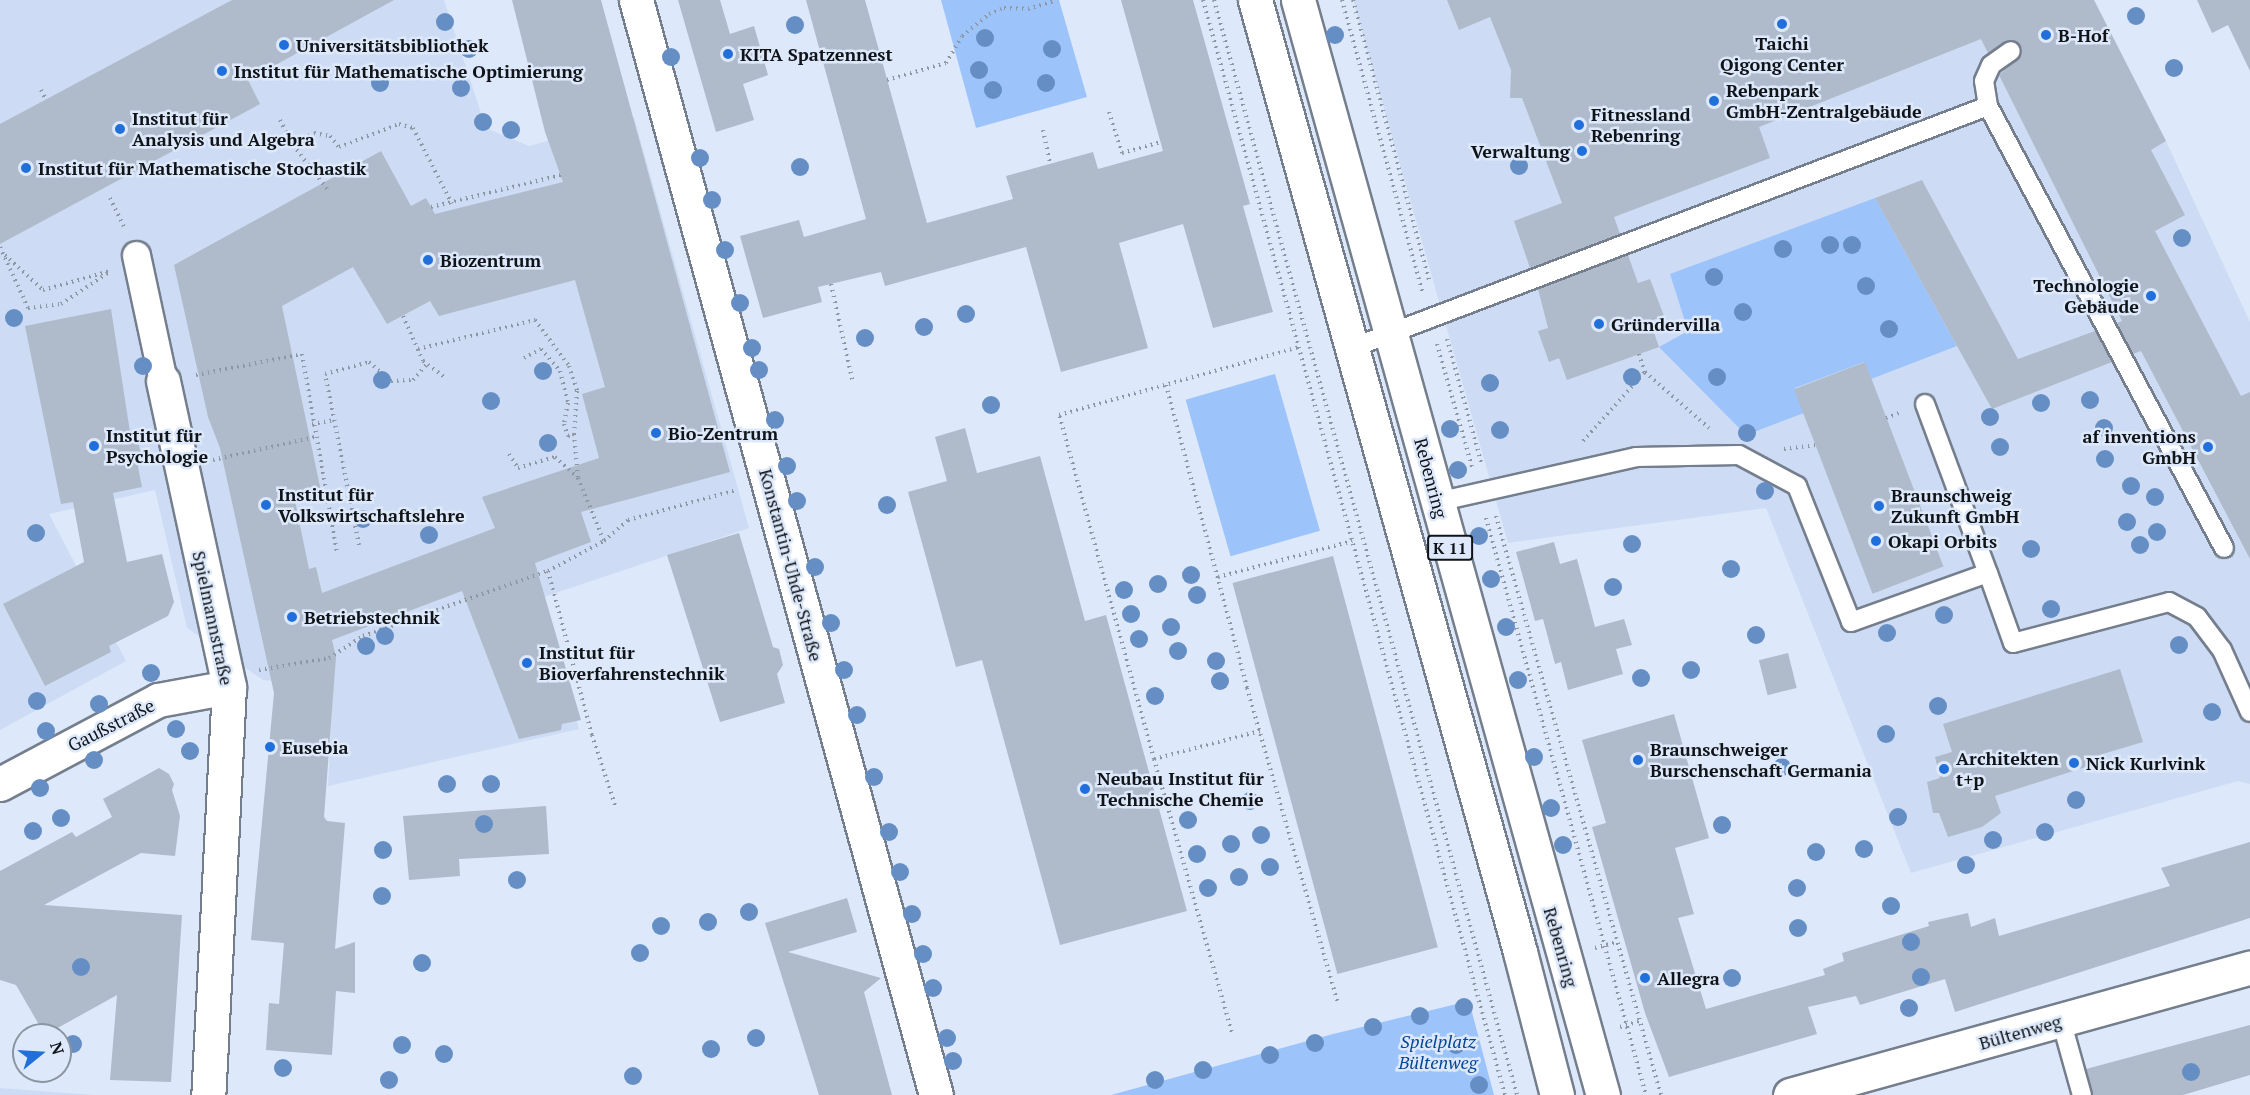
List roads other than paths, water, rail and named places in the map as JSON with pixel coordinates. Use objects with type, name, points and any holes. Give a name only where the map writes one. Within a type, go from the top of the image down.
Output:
[{"type":"street","name":"Konstantin-Uhde-Straße","points":[[636,0],[936,1095]]},
{"type":"street","name":"K 11","points":[[1255,0],[1557,1095]]},
{"type":"street","name":"Rebenring","points":[[1298,0],[1603,1095]]},
{"type":"street","name":"Spielmannstraße","points":[[136,255],[182,467],[241,680],[208,1095]]},
{"type":"street","name":"Gaußstraße","points":[[0,784],[158,700],[241,680]]},
{"type":"street","name":"Bültenweg","points":[[1790,1095],[1834,1090],[2061,1020],[2250,967]]},
{"type":"lane","points":[[2011,51],[1991,65],[1984,81],[1988,106],[2224,548]]},
{"type":"lane","points":[[1352,348],[1988,106]]},
{"type":"lane","points":[[1925,404],[2013,643],[2169,602],[2198,617],[2216,642],[2250,712]]},
{"type":"lane","points":[[1437,502],[1554,473],[1636,457],[1740,455],[1797,486],[1851,622],[1988,573]]},
{"type":"lane","points":[[2061,1020],[2082,1095]]},
{"type":"place","name":"Taichi Qigong Center","points":[[1782,24]]},
{"type":"place","name":"B-Hof","points":[[2046,35]]},
{"type":"place","name":"Universitätsbibliothek","points":[[284,45]]},
{"type":"place","name":"KITA Spatzennest","points":[[728,54]]},
{"type":"place","name":"Institut für Mathematische Optimierung","points":[[222,71]]},
{"type":"place","name":"Rebenpark GmbH-Zentralgebäude","points":[[1714,101]]},
{"type":"place","name":"Fitnessland Rebenring","points":[[1579,125]]},
{"type":"place","name":"Institut für Analysis und Algebra","points":[[120,129]]},
{"type":"place","name":"Verwaltung","points":[[1582,151]]},
{"type":"place","name":"Institut für Mathematische Stochastik","points":[[26,168]]},
{"type":"place","name":"Biozentrum","points":[[428,260]]},
{"type":"place","name":"Technologie Gebäude","points":[[2151,296]]},
{"type":"place","name":"Gründervilla","points":[[1599,324]]},
{"type":"place","name":"Bio-Zentrum","points":[[656,433]]},
{"type":"place","name":"Institut für Psychologie","points":[[94,446]]},
{"type":"place","name":"af inventions GmbH","points":[[2208,447]]},
{"type":"place","name":"Institut für Volkswirtschaftslehre","points":[[266,505]]},
{"type":"place","name":"Braunschweig Zukunft GmbH","points":[[1879,506]]},
{"type":"place","name":"Okapi Orbits","points":[[1876,541]]},
{"type":"place","name":"Betriebstechnik","points":[[292,617]]},
{"type":"place","name":"Institut für Bioverfahrenstechnik","points":[[527,663]]},
{"type":"place","name":"Eusebia","points":[[270,747]]},
{"type":"place","name":"Braunschweiger Burschenschaft Germania","points":[[1638,760]]},
{"type":"place","name":"Nick Kurlvink","points":[[2074,763]]},
{"type":"place","name":"Architekten t+p","points":[[1944,769]]},
{"type":"place","name":"Neubau Institut für Technische Chemie","points":[[1085,789]]},
{"type":"place","name":"Allegra","points":[[1645,978]]},
{"type":"park label","name":"Spielplatz Bültenweg","points":[[1438,1052]]}]
